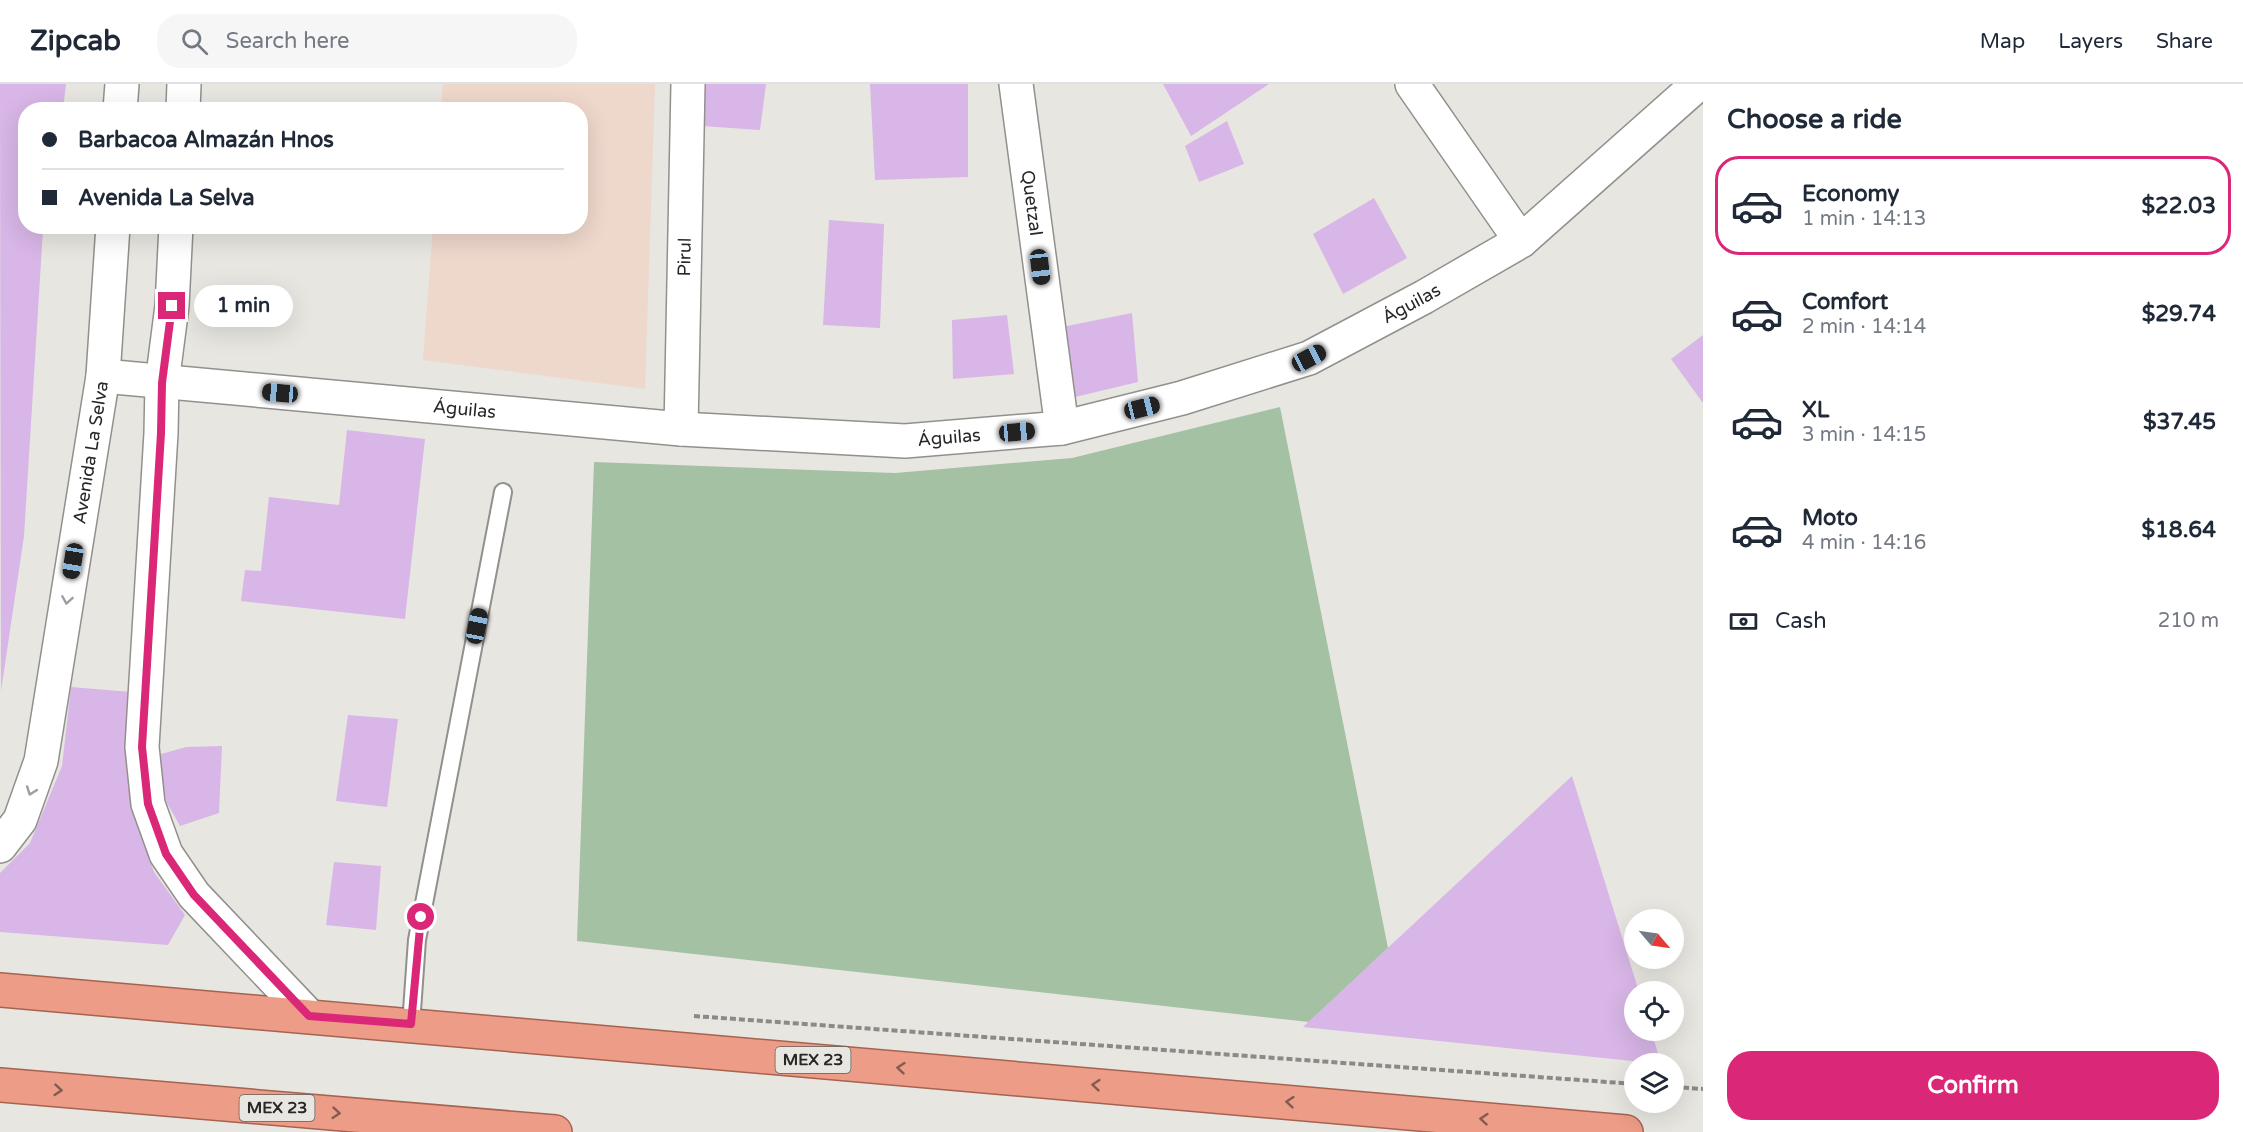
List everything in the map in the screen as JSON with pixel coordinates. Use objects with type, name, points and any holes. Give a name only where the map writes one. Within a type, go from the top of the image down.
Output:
[{"type":"highway","name":"MEX 23","points":[[0,990],[411,1024],[1626,1132]]},
{"type":"highway","name":"MEX 23","points":[[0,1085],[555,1132]]},
{"type":"street","points":[[121,102],[122,84]]},
{"type":"street","points":[[183,102],[184,84]]},
{"type":"street","name":"Pirul","points":[[681,429],[688,84]]},
{"type":"street","name":"Quetzal","points":[[1016,84],[1062,428]]},
{"type":"street","points":[[1412,84],[1521,241]]},
{"type":"street","name":"Águilas","points":[[103,376],[681,429],[905,441],[1062,428],[1182,398],[1309,358],[1424,297],[1521,241],[1698,84]]},
{"type":"street","name":"Avenida La Selva","points":[[0,846],[20,820],[42,761],[103,376],[112,234]]},
{"type":"street","points":[[176,234],[172,306],[162,383],[161,444],[142,747],[148,804],[166,854],[194,895],[309,1016]]},
{"type":"lane","points":[[411,1024],[417,940],[503,492]]},
{"type":"path","points":[[685,1016],[1624,1083]]},
{"type":"path","points":[[1684,1088],[1703,1089]]},
{"type":"shaded area","points":[[443,84],[655,84],[645,389],[423,360],[432,234],[588,234],[588,102],[442,102]]},
{"type":"green space","points":[[1280,407],[1388,948],[1309,1022],[577,941],[594,462],[895,473],[1072,458]]},
{"type":"building","points":[[0,84],[66,84],[64,102],[18,102],[18,234],[43,234],[24,536],[1,691]]},
{"type":"building","points":[[706,84],[766,84],[760,130],[702,126]]},
{"type":"building","points":[[870,84],[968,84],[968,177],[875,180]]},
{"type":"building","points":[[1163,84],[1269,84],[1191,136]]},
{"type":"building","points":[[1227,121],[1244,164],[1199,182],[1185,146]]},
{"type":"building","points":[[1374,198],[1407,258],[1343,294],[1313,234]]},
{"type":"building","points":[[829,220],[884,224],[880,328],[823,325]]},
{"type":"building","points":[[1132,313],[1138,382],[1071,398],[1062,327]]},
{"type":"building","points":[[1007,315],[1014,374],[953,379],[952,320]]},
{"type":"building","points":[[1703,335],[1703,403],[1671,359]]},
{"type":"building","points":[[347,430],[425,439],[405,619],[241,601],[245,570],[261,571],[269,497],[339,505]]},
{"type":"building","points":[[71,687],[131,692],[128,750],[134,815],[154,872],[185,915],[168,945],[0,932],[0,873],[30,843],[62,766]]},
{"type":"building","points":[[348,715],[398,719],[387,807],[336,801]]},
{"type":"building","points":[[222,746],[219,813],[180,826],[167,803],[154,756],[186,747]]},
{"type":"building","points":[[1572,776],[1624,944],[1624,969],[1632,969],[1636,981],[1624,981],[1624,1041],[1654,1041],[1658,1053],[1624,1053],[1624,1060],[1303,1027]]},
{"type":"building","points":[[334,862],[381,866],[376,930],[326,925]]},
{"type":"route","points":[[172,306],[162,383],[142,747],[148,804],[166,854],[194,895],[309,1016],[411,1024],[417,940],[421,917]]}]
